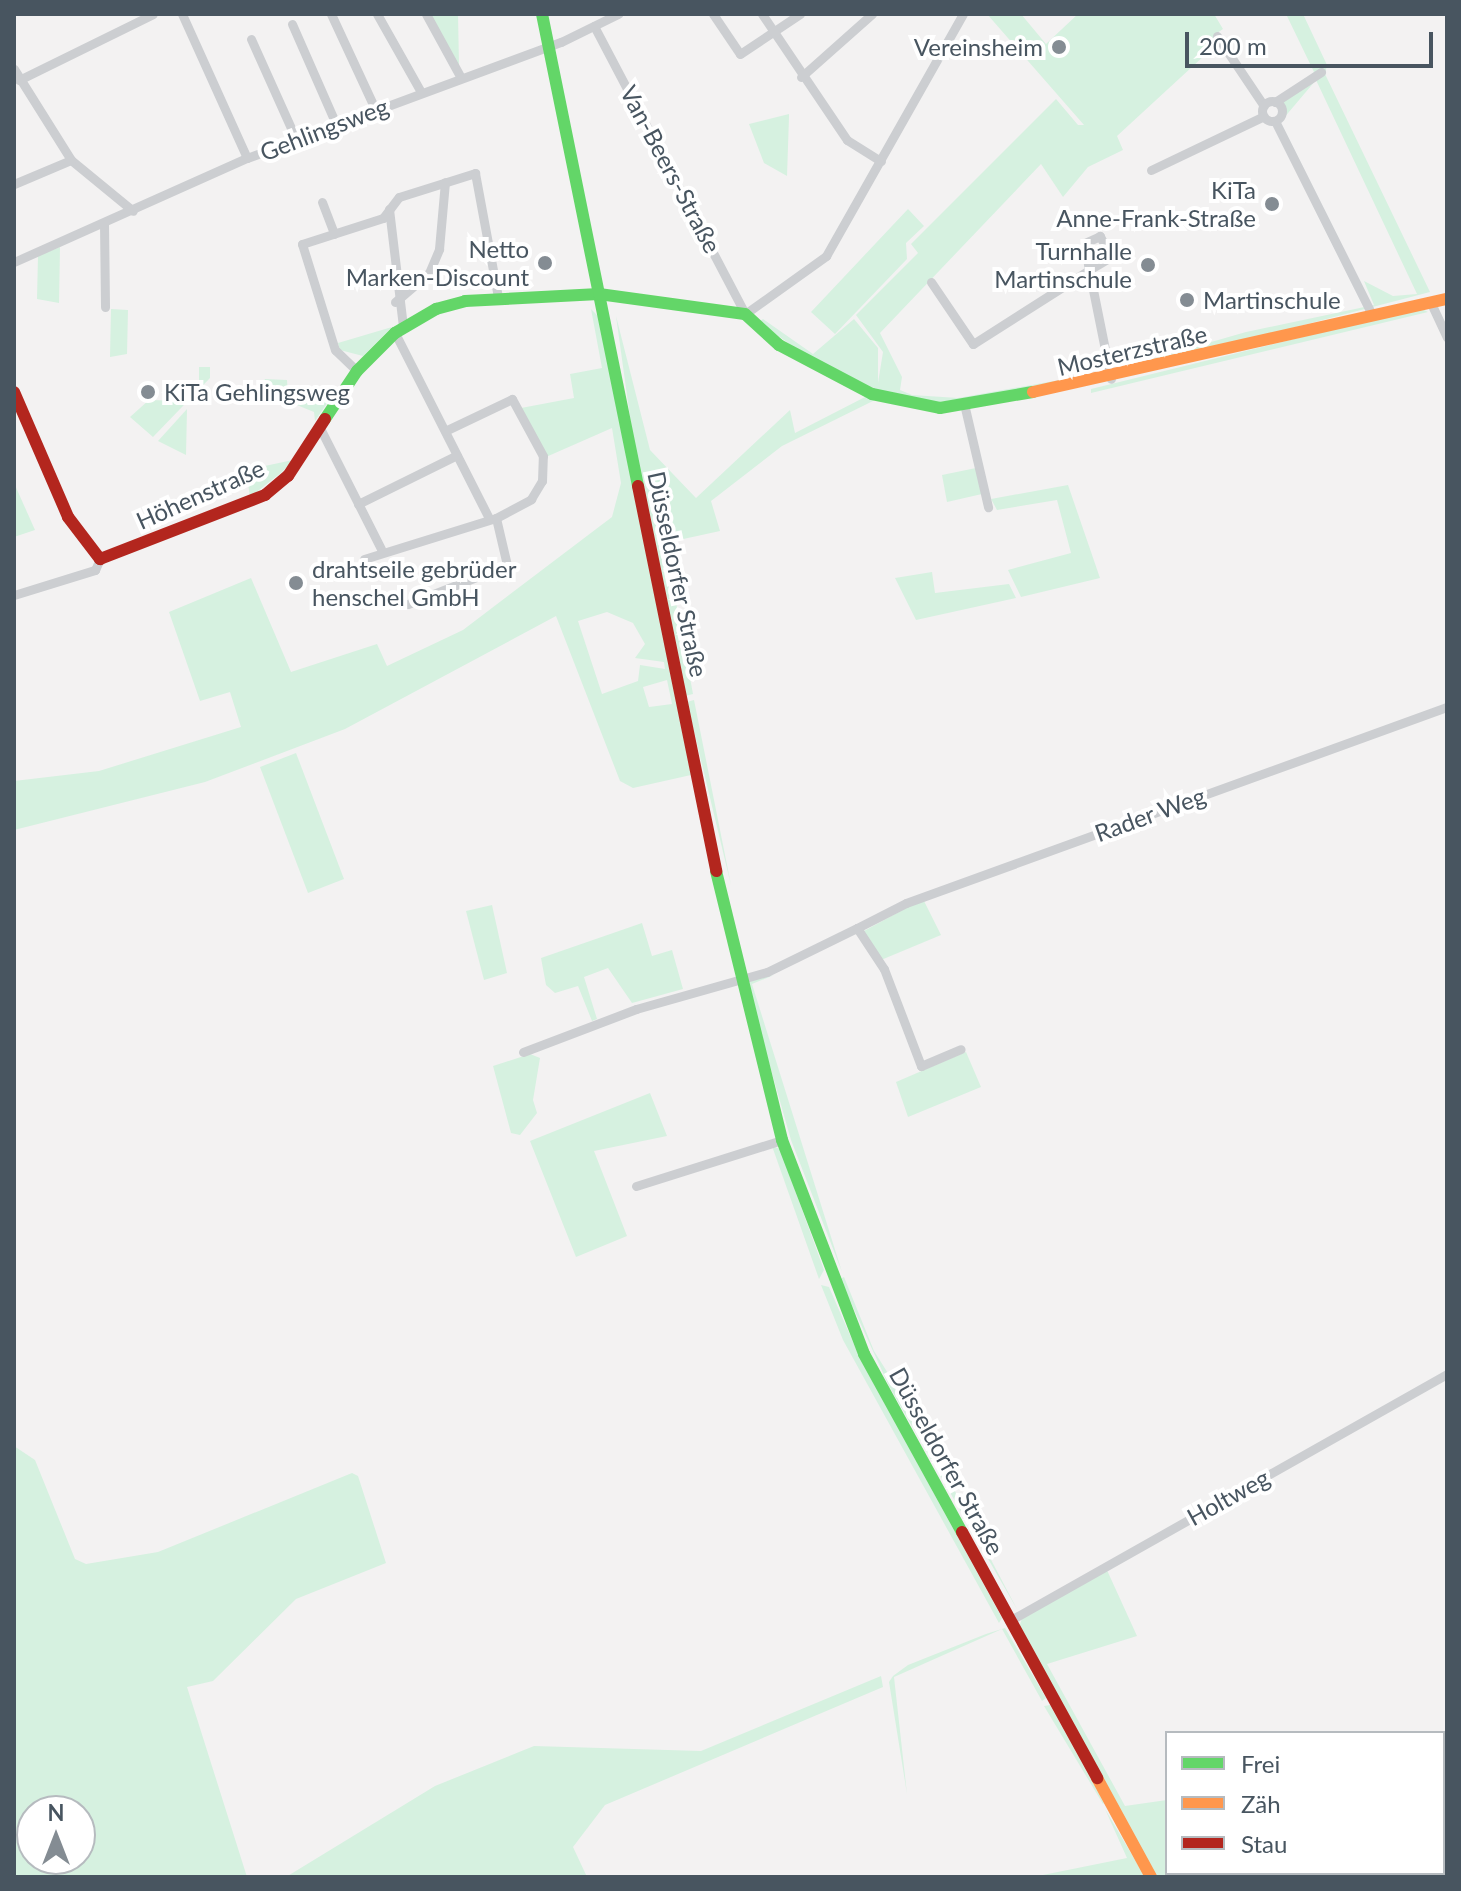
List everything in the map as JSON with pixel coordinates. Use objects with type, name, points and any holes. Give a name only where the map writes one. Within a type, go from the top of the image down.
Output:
[{"type":"main road","name":"Düsseldorfer Straße","points":[[542,14],[738,979],[782,1140],[864,1354],[1151,1877]]},
{"type":"main road","points":[[599,294],[745,314]]},
{"type":"main road","name":"Höhenstraße","points":[[100,559],[265,495],[288,476],[357,371],[399,330],[436,309],[498,297],[599,294]]},
{"type":"main road","name":"Mosterzstraße","points":[[745,314],[779,345],[872,394],[907,405],[965,408],[1111,379],[1447,299]]},
{"type":"main road","points":[[14,392],[68,517],[100,559]]},
{"type":"street","points":[[19,80],[153,14]]},
{"type":"street","points":[[182,14],[247,158]]},
{"type":"street","points":[[331,14],[375,109]]},
{"type":"street","points":[[377,14],[421,92]]},
{"type":"street","points":[[426,14],[460,76]]},
{"type":"street","name":"Gehlingsweg","points":[[14,262],[247,158],[460,76],[549,46],[618,14]]},
{"type":"street","points":[[713,14],[740,54],[800,14]]},
{"type":"street","points":[[762,14],[801,77],[847,140],[881,161]]},
{"type":"street","points":[[801,77],[872,14]]},
{"type":"street","points":[[745,314],[826,256],[963,14]]},
{"type":"street","points":[[292,24],[336,124]]},
{"type":"street","name":"Van-Beers-Straße","points":[[594,26],[745,314]]},
{"type":"street","points":[[1217,36],[1264,111],[1275,121],[1372,315]]},
{"type":"street","points":[[251,39],[296,139]]},
{"type":"street","points":[[14,69],[71,160],[133,211]]},
{"type":"street","points":[[1151,170],[1264,111],[1321,72]]},
{"type":"street","points":[[1275,102],[1282,111],[1275,121]]},
{"type":"street","points":[[14,184],[71,160]]},
{"type":"street","points":[[357,371],[335,350],[302,244],[383,218],[399,197],[475,173],[498,297]]},
{"type":"street","points":[[395,302],[429,273],[439,249],[445,182]]},
{"type":"street","points":[[322,202],[334,234]]},
{"type":"street","points":[[389,209],[399,330],[445,431],[492,518],[507,565],[408,604]]},
{"type":"street","points":[[104,223],[105,307]]},
{"type":"street","points":[[931,282],[973,344],[1089,270],[1111,379]]},
{"type":"street","points":[[1430,301],[1447,337]]},
{"type":"street","points":[[364,559],[381,549],[492,518],[531,499],[542,481],[543,456],[512,399],[445,431]]},
{"type":"street","points":[[965,408],[988,507]]},
{"type":"street","points":[[321,430],[381,549]]},
{"type":"street","points":[[358,504],[457,455]]},
{"type":"street","name":"Höhenstraße","points":[[14,595],[95,570],[100,559]]},
{"type":"street","name":"Rader Weg","points":[[523,1052],[779,967],[906,903],[1447,707]]},
{"type":"street","points":[[857,928],[884,969],[921,1066],[961,1049]]},
{"type":"street","points":[[636,1186],[782,1140]]},
{"type":"street","name":"Holtweg","points":[[1009,1621],[1447,1374]]},
{"type":"green space","points":[[429,14],[458,14],[459,66]]},
{"type":"green space","points":[[987,14],[1021,14],[1046,44],[1078,14],[1214,14],[1223,29],[1214,35],[1218,43],[1117,136],[1123,150],[1088,167],[1063,197],[1041,164],[880,333],[902,377],[900,390],[912,395],[958,398],[1099,373],[1100,378],[933,403],[875,390],[802,353],[759,322],[763,319],[813,354],[854,319],[878,348],[878,383],[883,352],[856,315],[918,253],[911,244],[1056,99],[1078,125],[1084,125]]},
{"type":"green space","points":[[1286,14],[1303,14],[1327,65],[1325,74],[1430,292],[1119,373],[1114,370],[1246,332],[1374,305],[1364,281],[1393,296],[1417,294],[1316,80],[1283,119],[1281,103],[1314,72]]},
{"type":"green space","points":[[789,114],[787,176],[764,163],[749,124]]},
{"type":"green space","points":[[908,209],[924,226],[906,243],[907,259],[835,334],[811,312]]},
{"type":"green space","points":[[60,247],[59,303],[37,299],[38,256]]},
{"type":"green space","points":[[1420,308],[1428,312],[1091,393],[1091,389]]},
{"type":"green space","points":[[111,309],[128,310],[127,354],[110,357]]},
{"type":"green space","points":[[591,309],[598,316],[691,775],[633,788],[620,781],[556,616],[345,729],[205,782],[14,830],[14,781],[99,771],[241,727],[230,692],[200,701],[169,612],[251,578],[291,672],[377,644],[387,666],[463,630],[612,517],[621,483],[612,428],[546,457],[521,408],[574,398],[570,374],[602,368]],"holes":[[[607,612],[633,623],[645,644],[635,658],[664,662],[665,669],[640,665],[638,681],[602,694],[578,621]],[[667,680],[672,704],[649,707],[643,687]]]},
{"type":"green space","points":[[616,316],[650,450],[696,498],[790,410],[795,433],[867,396],[875,400],[782,446],[711,501],[720,531],[665,543],[693,694],[685,696],[635,453]]},
{"type":"green space","points":[[392,327],[363,356],[340,350],[338,343]]},
{"type":"green space","points":[[199,367],[210,367],[210,378],[153,437],[130,417],[149,400],[187,401],[188,383],[199,381]]},
{"type":"green space","points":[[265,379],[287,380],[288,395],[336,390],[315,421],[314,412],[260,390]]},
{"type":"green space","points":[[187,409],[186,455],[158,441]]},
{"type":"green space","points":[[293,460],[282,472],[250,497],[246,470]]},
{"type":"green space","points":[[976,468],[982,494],[947,502],[942,475]]},
{"type":"green space","points":[[14,483],[35,530],[14,537]]},
{"type":"green space","points":[[1068,485],[1100,578],[1021,597],[1008,570],[1071,553],[1057,500],[997,510],[991,499]]},
{"type":"green space","points":[[932,572],[935,593],[1009,584],[1016,598],[916,620],[895,578]]},
{"type":"green space","points":[[694,700],[731,885],[687,702]]},
{"type":"green space","points":[[296,753],[344,879],[308,893],[260,767]]},
{"type":"green space","points":[[923,899],[941,935],[881,960],[862,932]]},
{"type":"green space","points":[[492,905],[507,973],[484,980],[466,911]]},
{"type":"green space","points":[[642,923],[652,956],[672,950],[683,989],[632,1003],[608,968],[584,977],[597,1019],[592,1021],[578,986],[555,993],[546,985],[541,958]]},
{"type":"green space","points":[[774,975],[752,984],[842,1272],[791,1140],[746,982]]},
{"type":"green space","points":[[966,1052],[981,1087],[908,1117],[896,1082]]},
{"type":"green space","points":[[530,1054],[540,1058],[533,1100],[537,1113],[520,1135],[511,1133],[493,1066]]},
{"type":"green space","points":[[650,1093],[667,1136],[594,1151],[627,1236],[576,1257],[530,1141]]},
{"type":"green space","points":[[772,1146],[780,1149],[824,1270],[819,1279]]},
{"type":"green space","points":[[844,1277],[874,1351],[918,1421],[1018,1611],[889,1386],[840,1279]]},
{"type":"green space","points":[[821,1285],[829,1287],[860,1358],[1002,1618],[999,1623],[843,1340]]},
{"type":"green space","points":[[14,1446],[35,1460],[75,1559],[86,1564],[158,1552],[352,1473],[358,1476],[386,1563],[296,1599],[213,1681],[187,1687],[247,1877],[14,1877]]},
{"type":"green space","points":[[1106,1568],[1137,1636],[1047,1664],[1125,1806],[1165,1800],[1165,1875],[1306,1877],[1156,1877],[1019,1628],[1022,1618]]},
{"type":"green space","points":[[1005,1628],[1046,1698],[1042,1701],[1002,1629],[894,1677],[907,1794],[889,1682],[893,1676],[908,1665],[986,1634]]},
{"type":"green space","points":[[881,1676],[883,1687],[605,1805],[573,1847],[587,1877],[286,1877],[435,1786],[534,1746],[701,1751]]},
{"type":"green space","points":[[1050,1705],[1104,1803],[1103,1804],[1044,1706]]},
{"type":"green space","points":[[1105,1809],[1145,1877],[1033,1877],[1127,1858]]},
{"type":"traffic: fast","points":[[542,14],[638,486]]},
{"type":"traffic: fast","points":[[325,419],[357,371],[395,333],[436,309],[465,301],[599,294],[745,314],[779,345],[872,394],[940,408],[1033,392]]},
{"type":"traffic: fast","points":[[716,871],[782,1140],[864,1354],[962,1532]]},
{"type":"traffic: slow","points":[[1033,392],[1447,299]]},
{"type":"traffic: slow","points":[[1097,1778],[1151,1877]]},
{"type":"traffic: jam","points":[[14,392],[68,517],[100,559],[265,495],[288,476],[325,419]]},
{"type":"traffic: jam","points":[[638,486],[716,871]]},
{"type":"traffic: jam","points":[[962,1532],[1097,1778]]},
{"type":"place","name":"Vereinsheim","points":[[1059,47]]},
{"type":"place","name":"KiTa Anne-Frank-Straße","points":[[1272,204]]},
{"type":"place","name":"Netto Marken-Discount","points":[[545,263]]},
{"type":"place","name":"Turnhalle Martinschule","points":[[1148,265]]},
{"type":"place","name":"Martinschule","points":[[1187,300]]},
{"type":"place","name":"KiTa Gehlingsweg","points":[[148,392]]},
{"type":"place","name":"drahtseile gebrüder henschel GmbH","points":[[296,583]]}]
